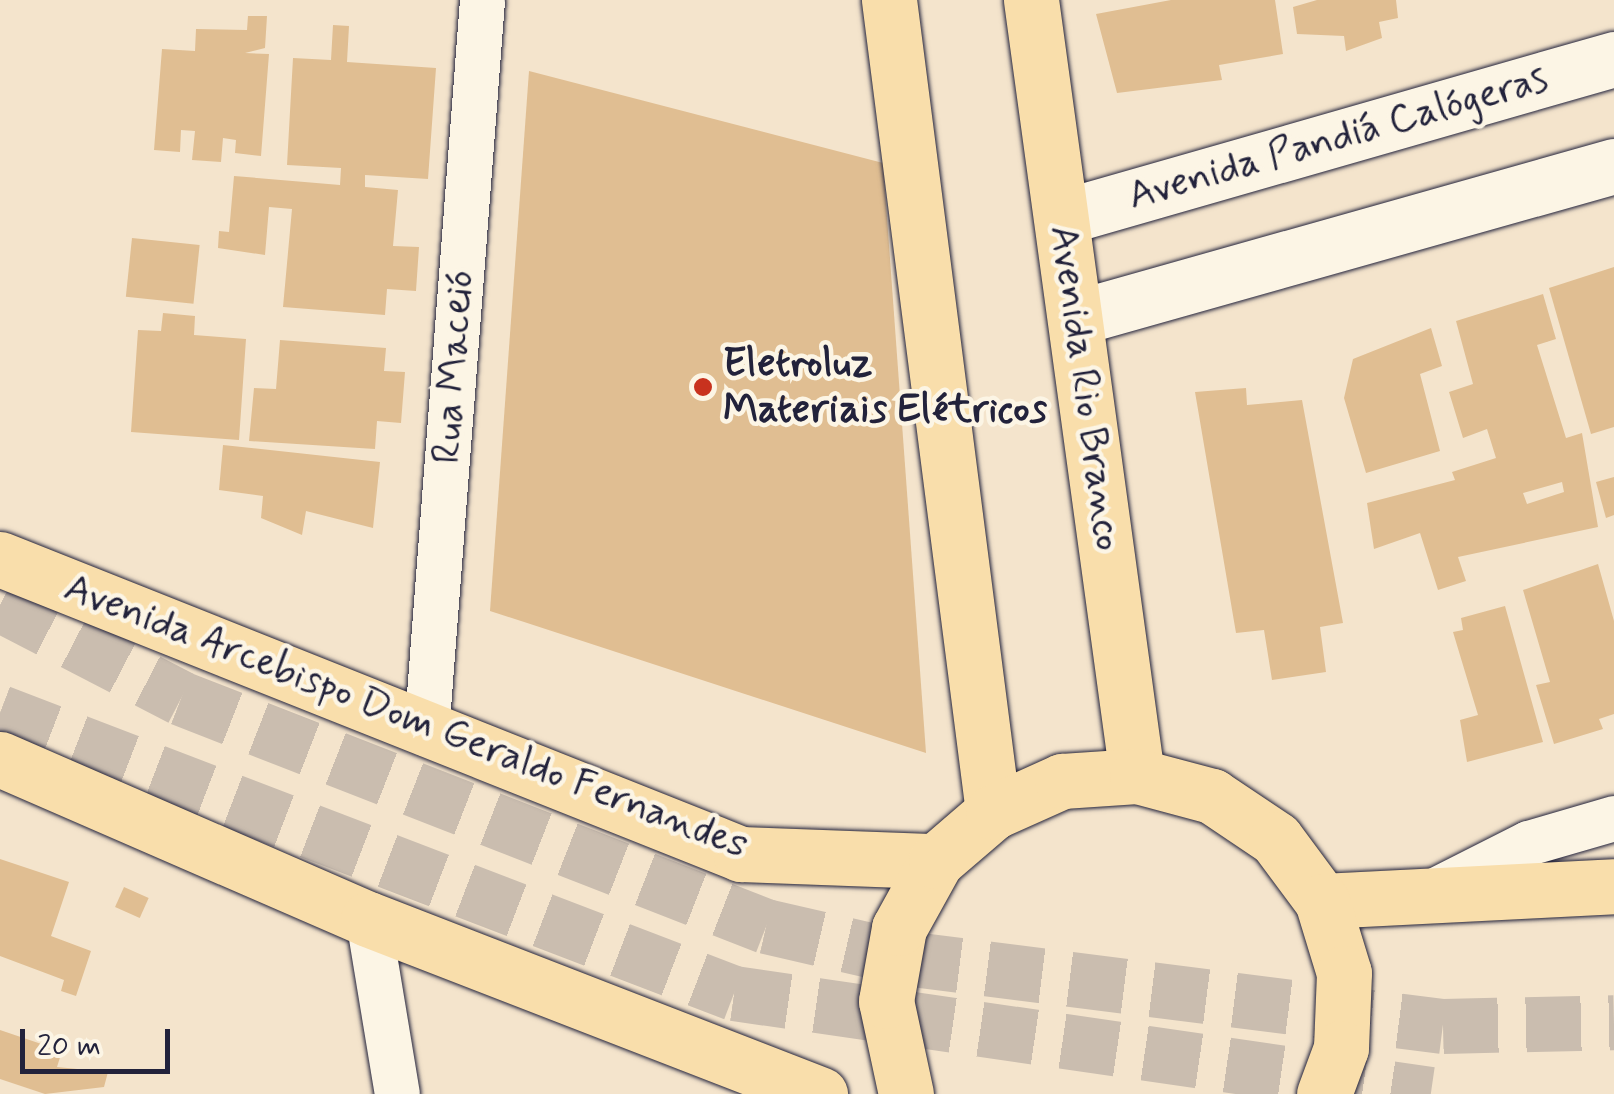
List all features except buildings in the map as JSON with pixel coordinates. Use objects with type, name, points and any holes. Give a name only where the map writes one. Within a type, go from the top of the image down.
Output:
[{"type":"main road","points":[[889,0],[993,812]]},
{"type":"main road","name":"Avenida Rio Branco","points":[[1031,0],[1137,776]]},
{"type":"main road","name":"Avenida Arcebispo Dom Geraldo Fernandes","points":[[0,559],[426,733],[741,854],[936,862]]},
{"type":"main road","points":[[0,759],[368,919],[820,1094]]},
{"type":"main road","points":[[906,1094],[886,1001],[899,928],[936,862],[993,812],[1062,781],[1137,776],[1212,796],[1276,840],[1322,901],[1344,973],[1342,1048],[1324,1094]]},
{"type":"main road","points":[[1322,901],[1437,888],[1614,886]]},
{"type":"street","name":"Rua Maceió","points":[[426,733],[482,0]]},
{"type":"street","name":"Avenida Pandiá Calógeras","points":[[1062,217],[1614,59]]},
{"type":"street","points":[[1075,318],[1614,166]]},
{"type":"street","points":[[1437,888],[1528,843],[1614,818]]},
{"type":"street","points":[[368,919],[397,1094]]},
{"type":"tunnel","points":[[0,604],[181,698],[766,926],[905,958],[1443,1026],[1614,1022]]},
{"type":"tunnel","points":[[0,712],[734,993],[1431,1094]]},
{"type":"place","name":"Eletroluz Materiais Elétricos","points":[[703,387]]}]
